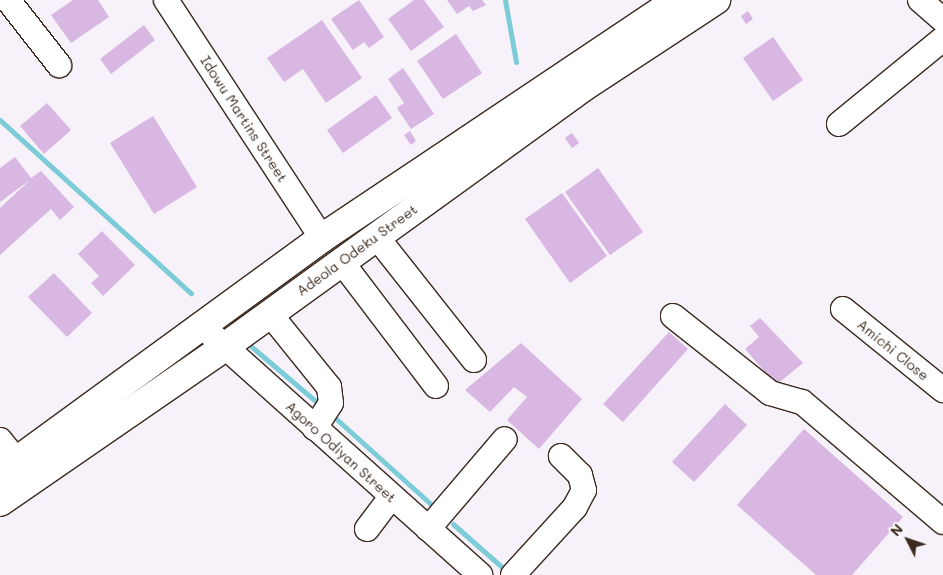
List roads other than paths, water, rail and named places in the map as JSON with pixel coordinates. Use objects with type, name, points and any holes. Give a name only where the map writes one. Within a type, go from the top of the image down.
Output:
[{"type":"main road","name":"Adeola Odeku Street","points":[[8,467],[322,238],[696,3]]},
{"type":"main road","name":"Adeola Odeku Street","points":[[0,502],[270,314],[376,236],[579,78]]},
{"type":"street","points":[[8,0],[59,65]]},
{"type":"street","name":"Idowu Martins Street","points":[[166,0],[322,238]]},
{"type":"street","points":[[920,0],[943,20]]},
{"type":"street","points":[[839,124],[943,39]]},
{"type":"street","points":[[376,236],[474,360]]},
{"type":"street","points":[[341,261],[436,386]]},
{"type":"street","name":"Amichi Close","points":[[843,310],[943,390]]},
{"type":"street","points":[[270,314],[329,387],[331,403],[315,428]]},
{"type":"street","points":[[673,316],[770,393],[802,402],[943,522]]},
{"type":"street","name":"Agoro Odiyan Street","points":[[202,327],[223,348],[480,575]]},
{"type":"street","points":[[428,529],[505,439]]},
{"type":"street","points":[[0,440],[8,467]]},
{"type":"street","points":[[513,575],[575,507],[584,490],[580,475],[561,456]]},
{"type":"street","points":[[367,529],[391,497]]},
{"type":"waterway","points":[[505,0],[516,62]]},
{"type":"waterway","points":[[0,120],[191,293]]},
{"type":"waterway","points":[[246,342],[318,403]]},
{"type":"waterway","points":[[333,416],[434,507]]},
{"type":"waterway","points":[[453,524],[504,569]]}]
